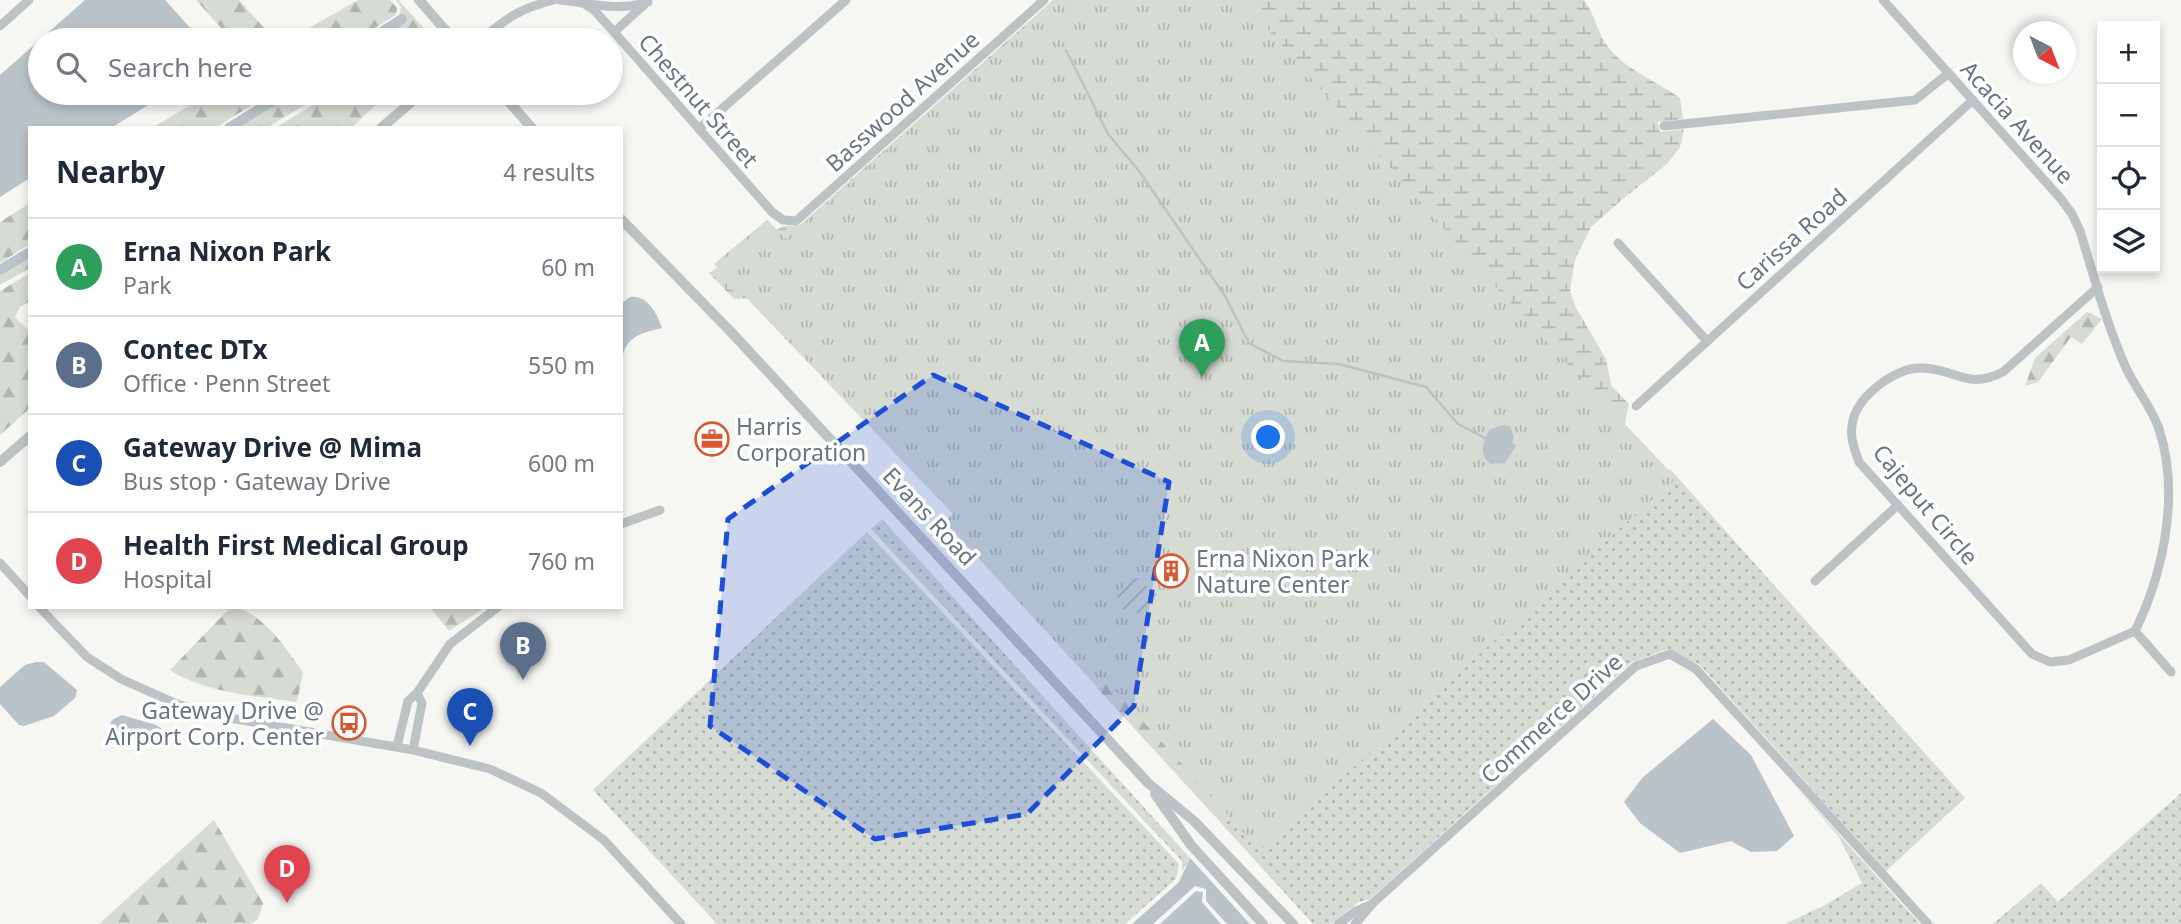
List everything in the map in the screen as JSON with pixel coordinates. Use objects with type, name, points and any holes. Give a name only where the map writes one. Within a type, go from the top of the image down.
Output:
[{"type":"street","points":[[0,26],[29,0]]},
{"type":"street","points":[[419,0],[444,28]]},
{"type":"street","points":[[494,28],[508,16],[530,6],[554,0]]},
{"type":"street","points":[[560,0],[586,5],[635,6],[649,1]]},
{"type":"street","points":[[699,129],[846,0]]},
{"type":"street","name":"Basswood Avenue","points":[[783,220],[796,221],[1044,0]]},
{"type":"street","name":"Acacia Avenue","points":[[1883,0],[2072,214],[2126,368],[2158,426],[2167,458],[2170,499],[2164,540],[2146,609],[2134,631]]},
{"type":"street","points":[[619,28],[649,1]]},
{"type":"street","name":"Chestnut Street","points":[[586,5],[610,28]]},
{"type":"street","name":"Chestnut Street","points":[[623,42],[772,212],[783,220]]},
{"type":"street","points":[[1664,126],[1915,100],[1949,73]]},
{"type":"street","name":"Carissa Road","points":[[1636,406],[1973,100]]},
{"type":"street","points":[[383,126],[408,105]]},
{"type":"street","points":[[512,105],[530,126]]},
{"type":"street","name":"Evans Road","points":[[623,221],[732,333],[1148,783],[1194,821],[1293,924]]},
{"type":"street","points":[[1618,243],[1707,341]]},
{"type":"street","name":"Cajeput Circle","points":[[2098,287],[2003,372],[1986,380],[1967,379],[1924,368],[1905,371],[1863,399],[1853,420],[1852,440],[1859,462],[2032,654],[2050,662],[2069,660],[2134,631]]},
{"type":"street","points":[[0,462],[28,438]]},
{"type":"street","points":[[1815,581],[1898,505]]},
{"type":"street","points":[[623,523],[660,510]]},
{"type":"street","points":[[0,563],[28,594]]},
{"type":"street","points":[[41,609],[87,657],[121,679],[177,704],[233,718],[397,746],[490,769],[541,793],[604,840],[681,924]]},
{"type":"street","points":[[397,746],[408,701],[417,693],[450,644],[495,609]]},
{"type":"street","points":[[2134,631],[2171,673]]},
{"type":"street","name":"Commerce Drive","points":[[1355,924],[1373,903],[1636,666],[1670,654],[1696,669],[1927,924]]},
{"type":"street","points":[[413,750],[422,703],[417,693]]},
{"type":"street","name":"Evans Road","points":[[1148,783],[1191,845],[1263,924]]},
{"type":"street","name":"Commerce Drive","points":[[1338,924],[1373,903]]},
{"type":"highlighted area","points":[[933,375],[1169,482],[1134,706],[1027,814],[875,839],[710,726],[728,519]]},
{"type":"green space","points":[[196,0],[239,0],[264,28],[221,28]]},
{"type":"green space","points":[[358,0],[390,0],[397,8],[396,15],[375,28],[309,28]]},
{"type":"green space","points":[[396,0],[424,28],[383,28],[398,19],[401,7]]},
{"type":"green space","points":[[1053,0],[1584,0],[1605,43],[1616,56],[1680,98],[1683,119],[1658,122],[1660,132],[1684,129],[1680,147],[1667,164],[1591,227],[1575,260],[1570,291],[1575,306],[1606,359],[1611,385],[1629,404],[1621,441],[760,298],[734,299],[709,273],[783,226],[800,225]]},
{"type":"green space","points":[[1056,0],[1242,0],[1503,295],[1676,478],[1260,851],[1106,680],[1097,687],[945,522],[953,514],[714,264],[767,220],[786,239]]},
{"type":"green space","points":[[190,105],[252,105],[218,126],[155,126]]},
{"type":"green space","points":[[261,105],[305,105],[269,126],[227,126]]},
{"type":"green space","points":[[313,105],[376,105],[353,126],[278,126]]},
{"type":"green space","points":[[28,204],[28,245],[0,263],[0,222]]},
{"type":"green space","points":[[28,250],[28,269],[0,285],[0,268]]},
{"type":"green space","points":[[28,274],[28,302],[20,307],[15,317],[28,330],[28,410],[0,435],[0,291]]},
{"type":"green space","points":[[2087,312],[2102,319],[2082,344],[2071,337],[2038,382],[2025,386],[2035,358]]},
{"type":"green space","points":[[1670,469],[1965,798],[1886,871],[1700,665],[1668,649],[1632,662],[1370,899],[1359,902],[1330,924],[1313,924],[1222,824],[1272,778],[1401,711]]},
{"type":"green space","points":[[882,519],[1190,858],[1182,871],[1182,861],[871,529]]},
{"type":"green space","points":[[867,532],[1179,864],[1176,879],[1125,924],[717,924],[593,790]]},
{"type":"green space","points":[[1138,578],[1163,600],[1143,614],[1120,609],[1117,595],[1128,580]]},
{"type":"green space","points":[[229,609],[239,609],[263,623],[303,672],[297,702],[198,684],[170,670]]},
{"type":"green space","points":[[432,609],[483,609],[449,631]]},
{"type":"green space","points":[[1132,657],[1272,778],[1222,824],[1097,688]]},
{"type":"green space","points":[[1795,786],[1920,924],[1785,924],[1862,883],[1839,837]]},
{"type":"green space","points":[[2181,793],[2181,924],[1993,924],[2041,883],[2058,902]]},
{"type":"green space","points":[[214,820],[263,903],[258,919],[250,924],[99,924]]},
{"type":"shaded area","points":[[85,0],[165,0],[190,28],[53,28]]},
{"type":"shaded area","points":[[28,50],[28,105],[148,105],[114,126],[28,126],[28,179],[0,197],[0,75]]},
{"type":"shaded area","points":[[630,297],[646,302],[662,328],[633,339],[623,355],[623,302]]},
{"type":"shaded area","points":[[1502,425],[1510,426],[1514,437],[1512,442],[1516,446],[1505,463],[1490,464],[1484,456],[1484,444],[1489,430]]},
{"type":"shaded area","points":[[44,662],[77,690],[75,698],[54,716],[24,726],[19,725],[0,704],[0,687],[25,665]]},
{"type":"shaded area","points":[[122,715],[156,725],[161,728],[163,736],[159,738],[119,733],[110,724]]},
{"type":"shaded area","points":[[1713,719],[1751,755],[1794,836],[1777,851],[1751,852],[1731,841],[1680,853],[1640,823],[1624,802],[1642,778]]},
{"type":"shaded area","points":[[1190,858],[1250,924],[1227,924],[1206,901],[1206,889],[1195,886],[1153,924],[1132,924],[1179,882]]},
{"type":"shaded area","points":[[1196,891],[1203,892],[1202,902],[1221,924],[1160,924]]},
{"type":"waterway","points":[[388,28],[402,19]]},
{"type":"waterway","points":[[1066,50],[1108,134],[1139,171],[1225,296],[1249,343],[1283,361],[1339,364],[1426,387],[1458,424],[1485,438]]},
{"type":"waterway","points":[[232,126],[266,105]]},
{"type":"waterway","points":[[0,270],[28,253]]},
{"type":"place","name":"Erna Nixon Park","points":[[1202,377]]},
{"type":"place","name":"Harris Corporation","points":[[712,439]]},
{"type":"place","name":"Erna Nixon Park Nature Center","points":[[1171,571]]},
{"type":"place","name":"Contec DTx","points":[[523,680]]},
{"type":"place","name":"Gateway Drive @ Airport Corp. Center","points":[[349,723]]},
{"type":"place","name":"Gateway Drive @ Mima","points":[[470,746]]},
{"type":"place","name":"Health First Medical Group","points":[[287,903]]}]
